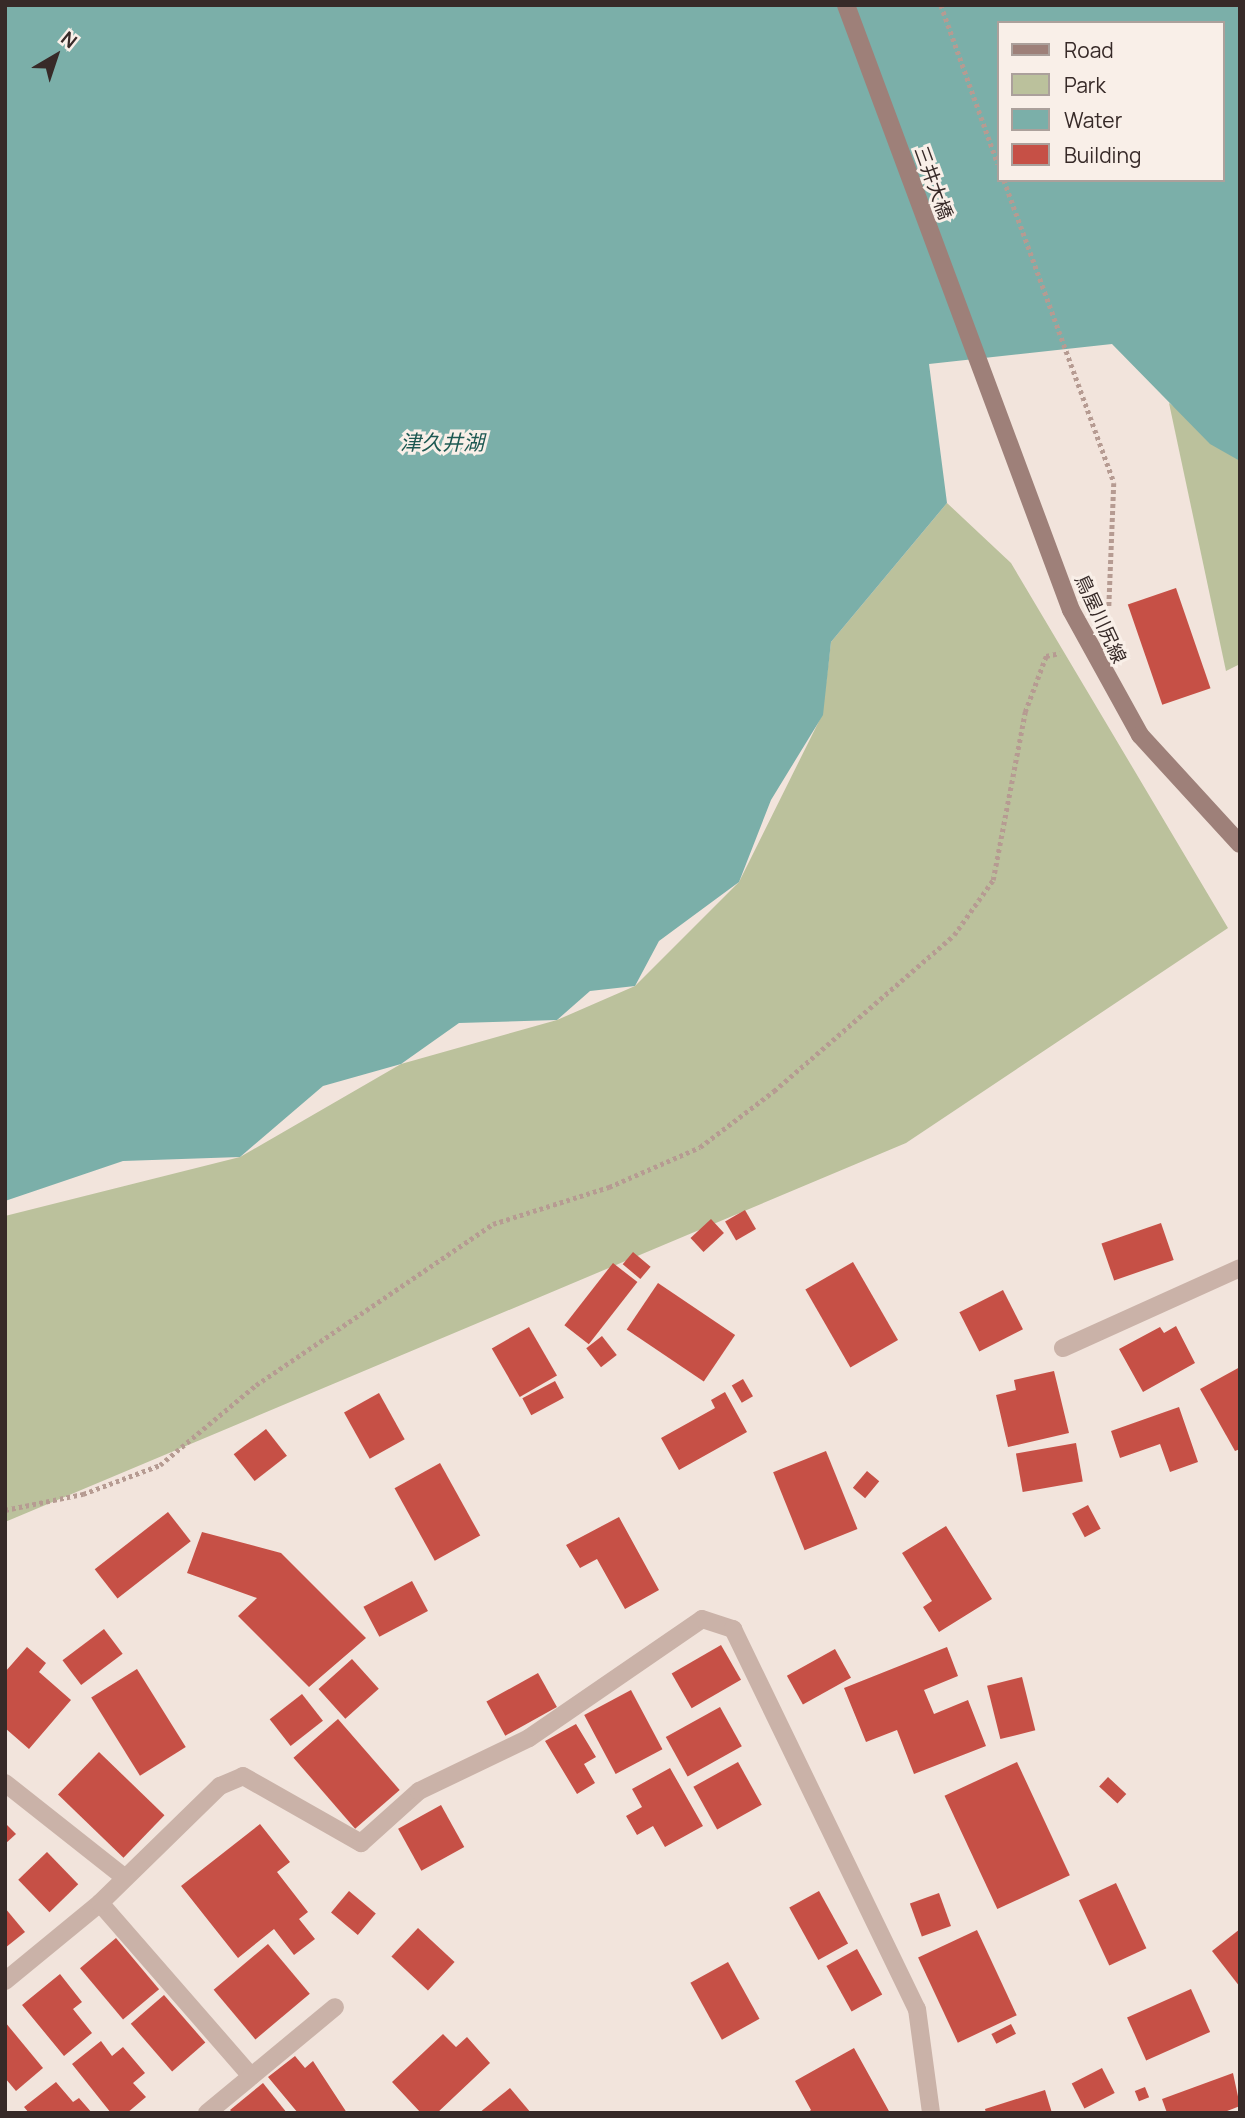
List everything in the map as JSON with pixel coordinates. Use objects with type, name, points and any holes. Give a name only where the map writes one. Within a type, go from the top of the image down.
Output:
[{"type":"main road","name":"三井大橋","points":[[846,5],[981,376]]},
{"type":"main road","name":"鳥屋川尻線","points":[[981,376],[1089,648],[1140,735],[1240,844]]},
{"type":"street","points":[[1063,1348],[1240,1268]]},
{"type":"street","points":[[5,1981],[100,1903],[220,1786],[243,1776],[361,1843],[419,1791],[529,1738],[702,1619],[733,1629],[917,2009],[931,2113]]},
{"type":"street","points":[[5,1783],[124,1877]]},
{"type":"street","points":[[100,1903],[251,2076]]},
{"type":"street","points":[[207,2113],[335,2007]]},
{"type":"path","points":[[940,5],[996,159]]},
{"type":"path","points":[[5,1510],[83,1494],[160,1465],[256,1385],[493,1224],[609,1187],[699,1147],[774,1091],[954,935],[993,880],[1025,712],[1046,656],[1089,648],[1108,633],[1114,483],[1005,182]]},
{"type":"green space","points":[[1169,403],[1240,452],[1240,664],[1226,671]]},
{"type":"green space","points":[[947,503],[1011,563],[1228,928],[906,1143],[5,1522],[5,1216],[240,1157],[401,1064],[557,1020],[635,986],[739,882],[822,715],[831,642]]},
{"type":"water","name":"津久井湖","points":[[5,5],[1240,5],[1240,461],[1210,444],[1112,344],[929,364],[947,503],[831,642],[823,715],[771,800],[739,882],[659,941],[635,986],[590,991],[557,1020],[459,1023],[401,1064],[323,1086],[240,1157],[123,1161],[5,1201]]},
{"type":"building","points":[[1176,588],[1211,688],[1162,705],[1128,605]]},
{"type":"building","points":[[745,1210],[756,1229],[736,1241],[725,1222]]},
{"type":"building","points":[[711,1219],[724,1233],[703,1252],[691,1238]]},
{"type":"building","points":[[1161,1223],[1174,1260],[1114,1280],[1101,1244]]},
{"type":"building","points":[[633,1252],[651,1267],[640,1279],[623,1264]]},
{"type":"building","points":[[853,1262],[898,1340],[850,1367],[805,1290]]},
{"type":"building","points":[[613,1263],[637,1282],[589,1344],[564,1325]]},
{"type":"building","points":[[658,1283],[735,1335],[704,1381],[627,1329]]},
{"type":"building","points":[[1003,1290],[1023,1329],[979,1351],[959,1312]]},
{"type":"building","points":[[1176,1326],[1195,1363],[1143,1392],[1119,1349],[1160,1327],[1164,1333]]},
{"type":"building","points":[[529,1327],[557,1375],[520,1397],[492,1348]]},
{"type":"building","points":[[602,1336],[617,1355],[601,1367],[586,1348]]},
{"type":"building","points":[[1240,1367],[1240,1449],[1235,1451],[1200,1389]]},
{"type":"building","points":[[1054,1371],[1069,1433],[1008,1447],[996,1395],[1016,1390],[1014,1380]]},
{"type":"building","points":[[743,1379],[753,1396],[742,1403],[732,1386]]},
{"type":"building","points":[[555,1381],[564,1398],[531,1415],[522,1398]]},
{"type":"building","points":[[725,1392],[747,1432],[679,1470],[661,1438],[715,1408],[711,1400]]},
{"type":"building","points":[[379,1393],[405,1439],[370,1459],[344,1412]]},
{"type":"building","points":[[1179,1407],[1198,1462],[1170,1472],[1160,1444],[1120,1458],[1111,1431]]},
{"type":"building","points":[[266,1429],[287,1456],[255,1481],[234,1454]]},
{"type":"building","points":[[1076,1443],[1083,1481],[1023,1492],[1016,1454]]},
{"type":"building","points":[[826,1451],[857,1529],[805,1550],[773,1472]]},
{"type":"building","points":[[440,1463],[480,1536],[435,1561],[395,1488]]},
{"type":"building","points":[[867,1471],[879,1481],[865,1498],[853,1488]]},
{"type":"building","points":[[1088,1505],[1101,1529],[1085,1537],[1072,1513]]},
{"type":"building","points":[[168,1512],[191,1541],[117,1598],[95,1569]]},
{"type":"building","points":[[619,1517],[659,1590],[625,1609],[597,1559],[580,1568],[566,1545]]},
{"type":"building","points":[[946,1526],[992,1599],[939,1632],[923,1607],[932,1601],[902,1553]]},
{"type":"building","points":[[202,1532],[281,1553],[366,1638],[309,1687],[238,1616],[257,1598],[187,1573]]},
{"type":"building","points":[[412,1581],[428,1611],[379,1637],[363,1607]]},
{"type":"building","points":[[104,1629],[123,1654],[81,1685],[62,1660]]},
{"type":"building","points":[[721,1645],[741,1680],[692,1708],[672,1674]]},
{"type":"building","points":[[27,1647],[46,1663],[39,1672],[71,1700],[29,1749],[5,1728],[5,1672]]},
{"type":"building","points":[[947,1647],[958,1676],[924,1690],[934,1714],[968,1700],[986,1746],[914,1774],[897,1730],[866,1742],[844,1688]]},
{"type":"building","points":[[835,1649],[851,1678],[803,1705],[787,1676]]},
{"type":"building","points":[[352,1659],[379,1689],[345,1719],[319,1689]]},
{"type":"building","points":[[137,1669],[186,1747],[140,1776],[91,1698]]},
{"type":"building","points":[[538,1673],[557,1707],[505,1736],[486,1702]]},
{"type":"building","points":[[1022,1677],[1035,1730],[1000,1739],[987,1686]]},
{"type":"building","points":[[631,1690],[662,1749],[616,1774],[584,1715]]},
{"type":"building","points":[[302,1694],[323,1721],[291,1746],[270,1719]]},
{"type":"building","points":[[720,1707],[742,1746],[688,1776],[666,1737]]},
{"type":"building","points":[[338,1719],[400,1790],[355,1829],[293,1758]]},
{"type":"building","points":[[576,1724],[596,1757],[584,1764],[595,1783],[577,1794],[545,1741]]},
{"type":"building","points":[[99,1752],[164,1815],[123,1858],[58,1794]]},
{"type":"building","points":[[738,1762],[762,1805],[717,1830],[693,1787]]},
{"type":"building","points":[[1017,1762],[1070,1875],[997,1909],[944,1796]]},
{"type":"building","points":[[670,1768],[703,1826],[665,1847],[653,1826],[637,1835],[626,1816],[642,1807],[632,1789]]},
{"type":"building","points":[[1108,1777],[1126,1794],[1117,1804],[1099,1787]]},
{"type":"building","points":[[441,1805],[464,1847],[421,1871],[398,1829]]},
{"type":"building","points":[[5,1823],[16,1834],[5,1844]]},
{"type":"building","points":[[260,1824],[290,1862],[277,1872],[308,1912],[299,1919],[315,1939],[294,1955],[274,1929],[238,1958],[181,1886]]},
{"type":"building","points":[[47,1852],[78,1884],[49,1912],[18,1880]]},
{"type":"building","points":[[1116,1883],[1146,1948],[1109,1966],[1079,1900]]},
{"type":"building","points":[[349,1891],[376,1913],[358,1935],[331,1912]]},
{"type":"building","points":[[819,1891],[848,1943],[818,1960],[789,1907]]},
{"type":"building","points":[[939,1893],[951,1926],[922,1936],[910,1904]]},
{"type":"building","points":[[5,1908],[25,1932],[5,1948]]},
{"type":"building","points":[[418,1928],[455,1962],[428,1991],[391,1957]]},
{"type":"building","points":[[1240,1929],[1240,1987],[1212,1951]]},
{"type":"building","points":[[977,1930],[1017,2015],[958,2043],[918,1957]]},
{"type":"building","points":[[116,1938],[159,1989],[123,2020],[80,1968]]},
{"type":"building","points":[[268,1944],[310,1994],[255,2039],[214,1990]]},
{"type":"building","points":[[857,1949],[882,1994],[852,2011],[826,1966]]},
{"type":"building","points":[[728,1962],[760,2019],[722,2040],[690,1983]]},
{"type":"building","points":[[60,1974],[82,2002],[73,2009],[92,2033],[64,2056],[22,2005]]},
{"type":"building","points":[[1191,1989],[1210,2032],[1146,2060],[1127,2017]]},
{"type":"building","points":[[164,1995],[205,2043],[172,2071],[131,2024]]},
{"type":"building","points":[[5,2022],[43,2068],[16,2091],[5,2078]]},
{"type":"building","points":[[1011,2024],[1016,2034],[996,2044],[991,2034]]},
{"type":"building","points":[[443,2034],[456,2047],[467,2037],[490,2063],[437,2113],[421,2113],[392,2082]]},
{"type":"building","points":[[101,2041],[112,2056],[123,2047],[145,2073],[133,2083],[146,2097],[127,2113],[111,2113],[72,2064]]},
{"type":"building","points":[[854,2048],[890,2113],[807,2113],[811,2110],[795,2081]]},
{"type":"building","points":[[295,2056],[305,2068],[313,2061],[347,2113],[298,2113],[268,2077]]},
{"type":"building","points":[[1102,2068],[1115,2093],[1084,2108],[1072,2083]]},
{"type":"building","points":[[1233,2073],[1240,2106],[1222,2113],[1167,2113],[1162,2099]]},
{"type":"building","points":[[56,2082],[73,2102],[79,2098],[92,2113],[29,2113],[24,2107]]},
{"type":"building","points":[[263,2083],[287,2113],[233,2113],[230,2110]]},
{"type":"building","points":[[1145,2087],[1149,2097],[1139,2101],[1135,2091]]},
{"type":"building","points":[[510,2088],[531,2113],[479,2113]]},
{"type":"building","points":[[1045,2090],[1052,2113],[986,2113],[985,2109]]}]
